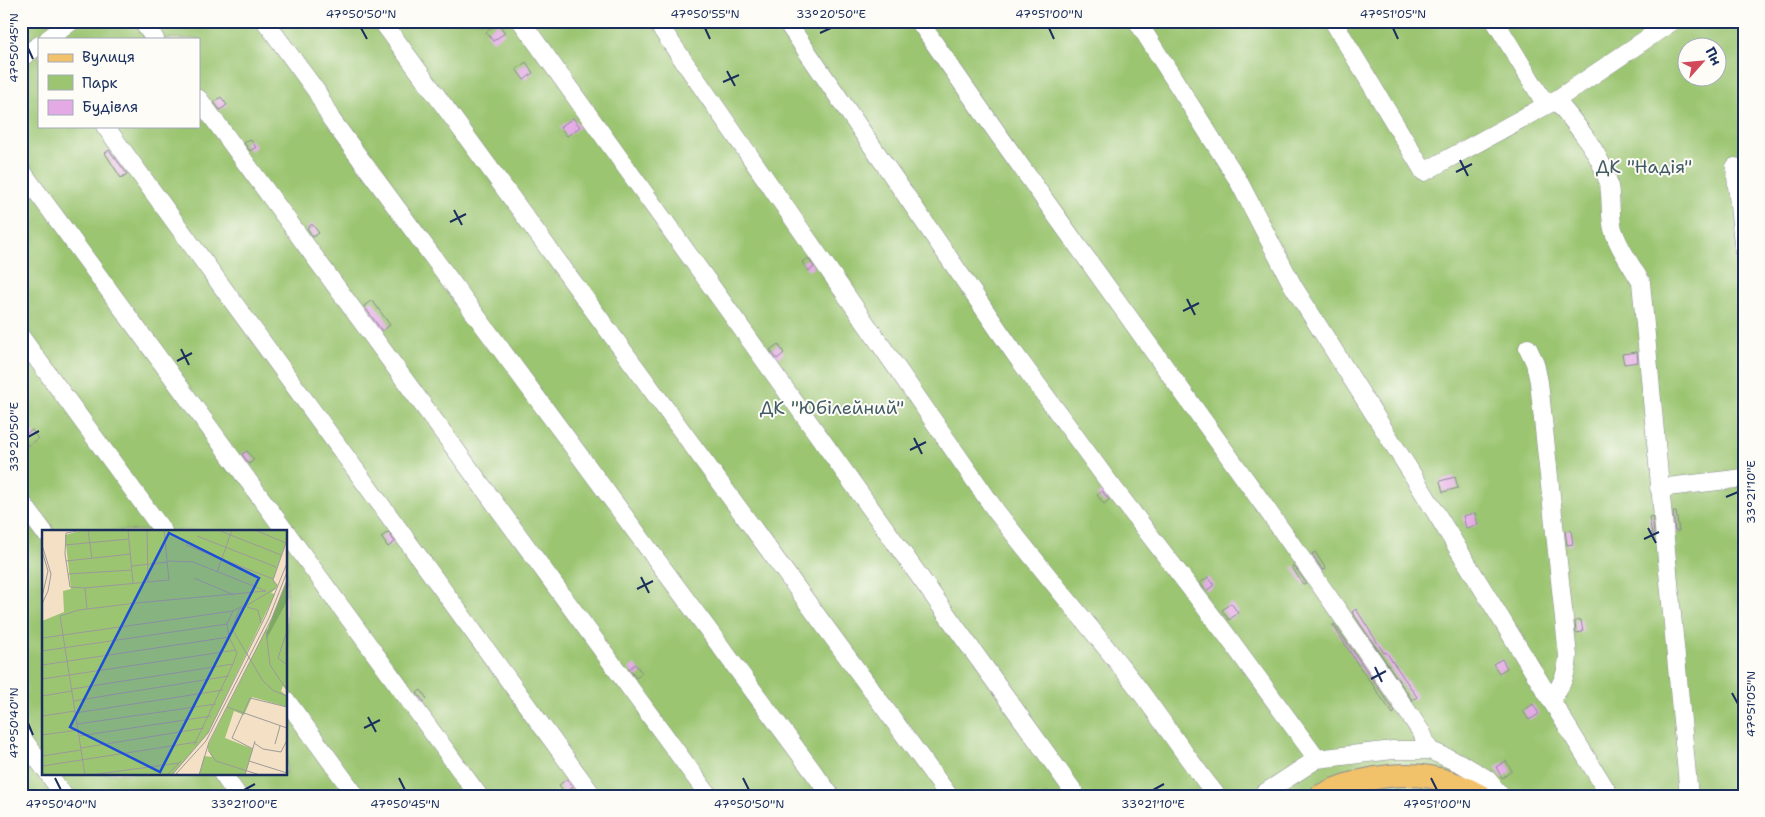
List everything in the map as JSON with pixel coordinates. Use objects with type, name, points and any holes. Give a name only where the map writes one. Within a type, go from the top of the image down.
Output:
[{"type":"main road","points":[[1320,796],[1344,785],[1380,778],[1421,776],[1447,781],[1481,796]]},
{"type":"main road","points":[[1447,781],[1469,796]]},
{"type":"street","points":[[49,38],[72,21]]},
{"type":"street","points":[[142,21],[154,38]]},
{"type":"street","points":[[265,21],[317,92],[331,119],[831,796]]},
{"type":"street","points":[[382,21],[949,796]]},
{"type":"street","points":[[521,21],[1077,796]]},
{"type":"street","points":[[656,21],[996,511],[1049,580],[1134,683],[1197,771],[1218,796]]},
{"type":"street","points":[[786,21],[1015,354],[1105,478],[1225,633],[1317,759]]},
{"type":"street","points":[[919,21],[988,121],[1346,621],[1422,733],[1430,750]]},
{"type":"street","points":[[1137,21],[1238,180],[1293,286],[1552,699],[1610,796]]},
{"type":"street","points":[[1496,21],[1551,103],[1594,150],[1605,171],[1611,193],[1612,224],[1617,242],[1641,282],[1688,796]]},
{"type":"street","points":[[1338,23],[1424,172],[1551,103],[1673,21]]},
{"type":"street","points":[[21,58],[38,47]]},
{"type":"street","points":[[200,100],[709,796]]},
{"type":"street","points":[[106,128],[593,796]]},
{"type":"street","points":[[1735,167],[1744,254]]},
{"type":"street","points":[[21,170],[285,530]]},
{"type":"street","points":[[21,337],[162,530]]},
{"type":"street","points":[[1528,348],[1535,363],[1539,382],[1568,656],[1567,670],[1563,683],[1552,699]]},
{"type":"street","points":[[1659,488],[1744,478]]},
{"type":"street","points":[[21,501],[43,530]]},
{"type":"street","points":[[288,534],[479,796]]},
{"type":"street","points":[[288,703],[356,796]]},
{"type":"street","points":[[21,736],[42,765]]},
{"type":"street","points":[[1260,796],[1317,759],[1393,750],[1430,750],[1462,764],[1487,779],[1501,796]]},
{"type":"street","points":[[49,774],[64,796]]},
{"type":"street","points":[[223,774],[238,796]]},
{"type":"green space","name":"ДК \"Юбілейний\"","points":[[21,21],[1744,21],[1744,796],[21,796]]},
{"type":"building","points":[[498,23],[505,33],[493,41],[486,32]]},
{"type":"building","points":[[526,62],[533,73],[524,80],[516,69]]},
{"type":"building","points":[[221,97],[227,105],[220,110],[214,102]]},
{"type":"building","points":[[573,118],[580,127],[567,136],[560,127]]},
{"type":"building","points":[[250,139],[256,147],[250,151],[244,143]]},
{"type":"building","points":[[109,150],[127,174],[121,178],[105,153]]},
{"type":"building","points":[[312,224],[319,233],[313,237],[307,228]]},
{"type":"building","points":[[808,258],[814,267],[809,271],[802,262]]},
{"type":"building","points":[[372,300],[390,325],[382,331],[364,306]]},
{"type":"building","points":[[778,344],[784,353],[777,359],[770,350]]},
{"type":"building","points":[[1637,352],[1638,362],[1624,364],[1622,354]]},
{"type":"building","points":[[32,430],[38,439],[28,446],[22,437]]},
{"type":"building","points":[[247,451],[254,460],[249,464],[242,454]]},
{"type":"building","points":[[1455,477],[1458,488],[1443,492],[1440,481]]},
{"type":"building","points":[[1102,491],[1109,500],[1104,504],[1097,495]]},
{"type":"building","points":[[1673,512],[1676,512],[1679,531],[1675,531]]},
{"type":"building","points":[[1475,513],[1478,525],[1466,528],[1463,516]]},
{"type":"building","points":[[1652,516],[1654,535],[1652,535],[1649,517]]},
{"type":"building","points":[[1571,530],[1573,544],[1567,545],[1565,531]]},
{"type":"building","points":[[388,532],[395,542],[388,547],[381,537]]},
{"type":"building","points":[[1315,552],[1326,569],[1323,571],[1312,554]]},
{"type":"building","points":[[1294,566],[1306,583],[1303,584],[1292,567]]},
{"type":"building","points":[[1208,577],[1214,585],[1206,591],[1200,583]]},
{"type":"building","points":[[1231,603],[1238,613],[1229,620],[1222,610]]},
{"type":"building","points":[[1356,609],[1384,653],[1386,652],[1417,697],[1412,700],[1352,612]]},
{"type":"building","points":[[1581,620],[1583,632],[1576,633],[1575,621]]},
{"type":"building","points":[[1334,624],[1395,712],[1393,714],[1357,663]]},
{"type":"building","points":[[1502,659],[1507,668],[1499,673],[1493,664]]},
{"type":"building","points":[[635,664],[642,673],[636,678],[629,669]]},
{"type":"building","points":[[421,690],[427,699],[424,702],[417,693]]},
{"type":"building","points":[[1533,704],[1539,714],[1529,720],[1523,711]]},
{"type":"building","points":[[1506,761],[1512,771],[1502,778],[1496,767]]},
{"type":"building","points":[[567,779],[573,787],[565,793],[559,785]]},
{"type":"park label","name":"ДК \"Надія\"","points":[[1644,167]]}]
